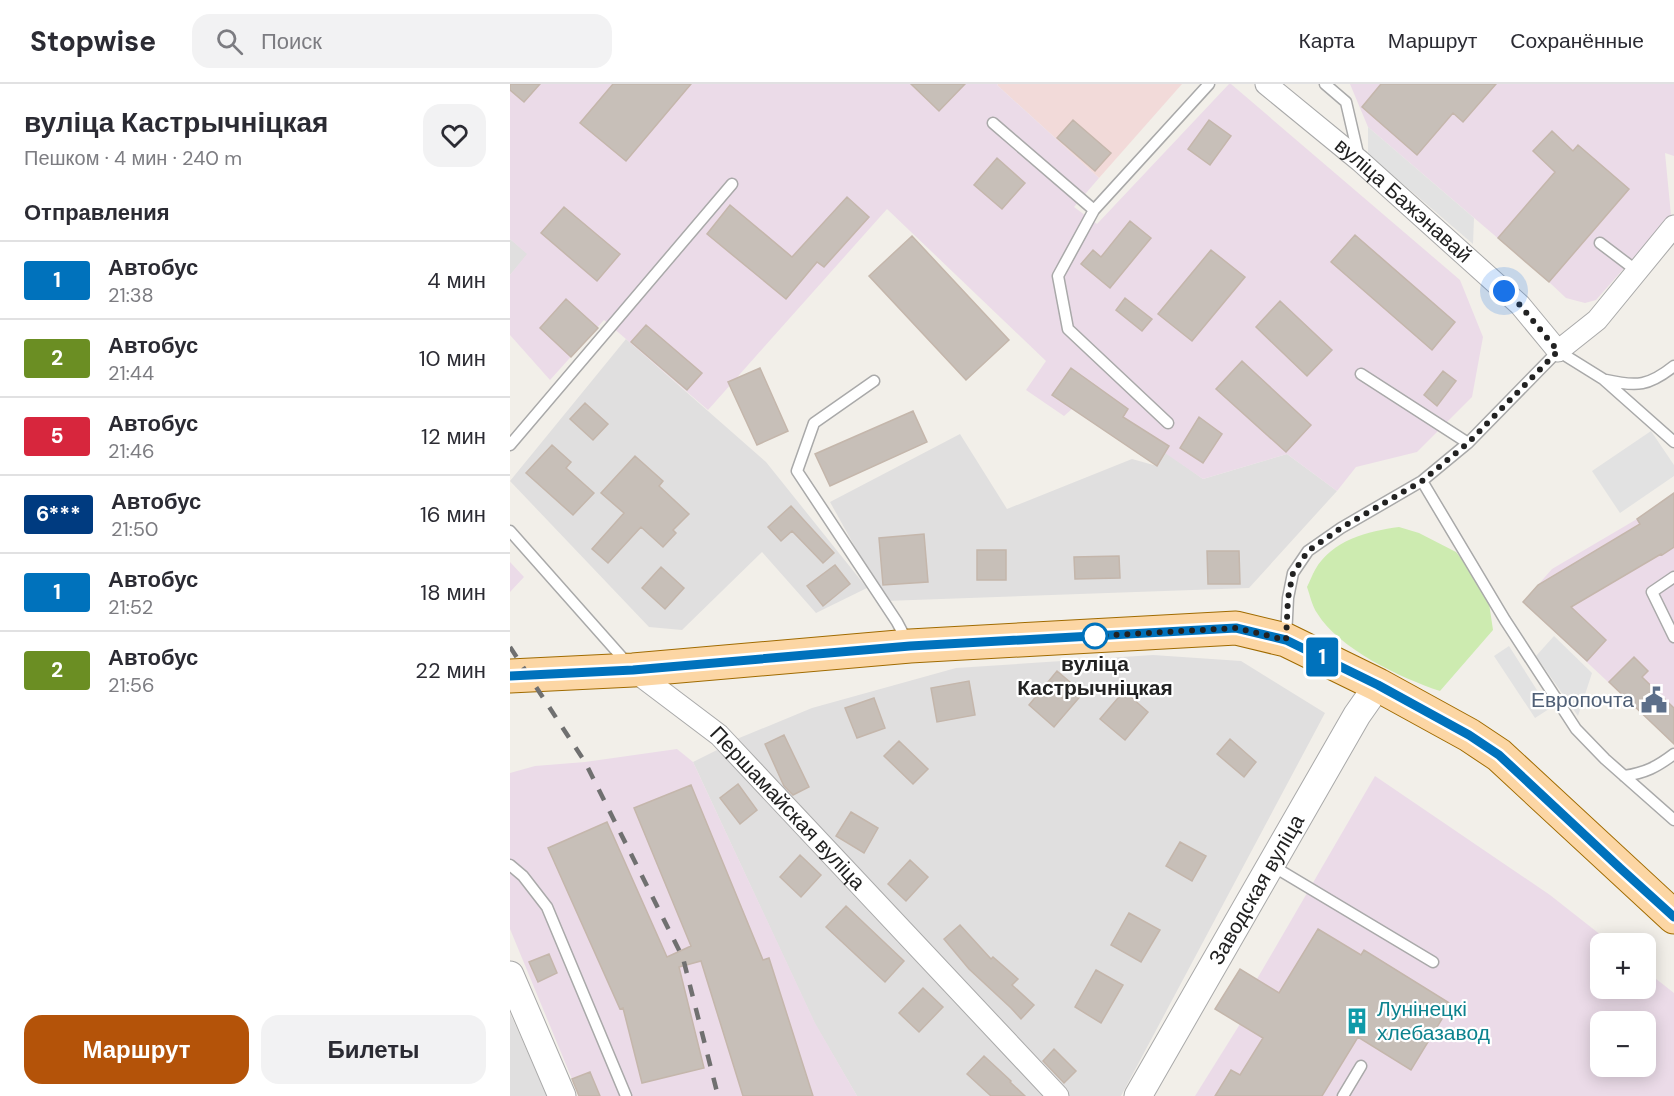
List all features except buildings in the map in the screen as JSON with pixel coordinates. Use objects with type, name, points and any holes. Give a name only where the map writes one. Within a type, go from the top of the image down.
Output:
[{"type":"main road","points":[[510,676],[633,670],[910,646],[1236,628],[1286,640],[1378,685],[1469,735],[1499,755],[1674,917]]},
{"type":"street","name":"вуліца Бажэнавай","points":[[1266,84],[1360,161],[1520,305],[1558,351]]},
{"type":"street","points":[[1558,351],[1597,320],[1674,226]]},
{"type":"street","name":"Першамайская вуліца","points":[[633,670],[719,735],[1058,1096]]},
{"type":"street","name":"Заводская вуліца","points":[[1138,1096],[1357,715],[1378,685]]},
{"type":"street","points":[[512,985],[562,1096]]},
{"type":"lane","points":[[1168,423],[1068,329],[1058,276],[1094,210],[1209,84]]},
{"type":"lane","points":[[1325,84],[1346,102],[1360,161]]},
{"type":"lane","points":[[993,123],[1094,210]]},
{"type":"lane","points":[[510,445],[732,184]]},
{"type":"lane","points":[[1600,243],[1637,271]]},
{"type":"lane","points":[[1286,640],[1288,598],[1293,573],[1308,551],[1341,528],[1422,481],[1468,443],[1558,351],[1603,379],[1674,442]]},
{"type":"lane","points":[[1603,379],[1629,385],[1647,382],[1674,366]]},
{"type":"lane","points":[[1361,374],[1468,443]]},
{"type":"lane","points":[[874,381],[814,423],[797,471],[897,622],[910,646]]},
{"type":"lane","points":[[1422,481],[1505,620],[1576,729],[1605,759],[1674,820]]},
{"type":"lane","name":"Першамайская вуліца","points":[[510,531],[633,670]]},
{"type":"lane","points":[[1674,577],[1652,592],[1674,637]]},
{"type":"lane","points":[[1624,776],[1642,773],[1674,754]]},
{"type":"lane","points":[[510,865],[523,876],[547,907],[626,1096]]},
{"type":"lane","points":[[1271,865],[1433,962]]},
{"type":"lane","points":[[1343,1096],[1361,1066]]},
{"type":"shaded area","points":[[510,84],[998,84],[1099,178],[1074,207],[1097,224],[1231,84],[1460,280],[1483,337],[1472,397],[1417,452],[1356,467],[1337,491],[1287,454],[1203,479],[1165,453],[1157,466],[1072,409],[1064,416],[1026,390],[1046,361],[887,209],[708,410],[604,320],[550,380],[510,335],[510,275],[527,254],[510,239]]},
{"type":"shaded area","points":[[998,84],[1182,84],[1099,178]]},
{"type":"shaded area","points":[[1350,84],[1674,84],[1674,156],[1665,153],[1671,215],[1596,300],[1585,303],[1566,298],[1368,127]]},
{"type":"shaded area","points":[[1368,127],[1474,218],[1473,244],[1368,154]]},
{"type":"shaded area","points":[[510,239],[528,254],[510,275]]},
{"type":"shaded area","points":[[626,339],[766,462],[867,588],[816,613],[762,552],[682,630],[649,627],[510,481]]},
{"type":"shaded area","points":[[1651,431],[1674,465],[1674,476],[1620,513],[1592,471]]},
{"type":"shaded area","points":[[960,434],[1007,509],[1132,459],[1157,466],[1165,452],[1203,479],[1287,454],[1337,491],[1249,588],[885,601],[830,502]]},
{"type":"shaded area","points":[[1674,493],[1674,744],[1523,602],[1552,569],[1637,519]]},
{"type":"shaded area","points":[[510,562],[524,577],[510,592]]},
{"type":"shaded area","points":[[1554,636],[1592,673],[1578,716],[1536,656]]},
{"type":"shaded area","points":[[1509,646],[1549,709],[1535,718],[1494,656]]},
{"type":"shaded area","points":[[1153,655],[1241,661],[1325,713],[1121,1096],[1067,1096],[732,741],[812,708],[956,668]]},
{"type":"shaded area","points":[[677,749],[693,762],[815,1023],[857,1096],[579,1096],[510,929],[510,773],[535,766],[585,762]]},
{"type":"shaded area","points":[[719,749],[1043,1096],[857,1096],[815,1024],[693,762]]},
{"type":"shaded area","name":"Лунінецкі хлебазавод","points":[[1375,776],[1550,895],[1598,933],[1590,933],[1590,999],[1656,999],[1656,979],[1674,993],[1674,1096],[1195,1096],[1240,1024],[1215,1008],[1240,969],[1257,979]]},
{"type":"shaded area","points":[[510,1013],[547,1096],[510,1096]]},
{"type":"green space","points":[[1399,527],[1419,533],[1456,552],[1472,572],[1489,603],[1493,630],[1440,691],[1372,661],[1340,639],[1317,613],[1307,587],[1322,560],[1341,544],[1363,534]]},
{"type":"railway","points":[[510,647],[585,762],[683,958],[718,1096]]},
{"type":"bus line","name":"1","points":[[510,676],[633,670],[910,646],[1236,628],[1286,640],[1378,685],[1469,735],[1499,755],[1674,917]]},
{"type":"place","name":"вуліца Кастрычніцкая","points":[[1095,636]]},
{"type":"place","name":"Европочта","points":[[1654,700]]},
{"type":"place","name":"Лунінецкі хлебазавод","points":[[1357,1021]]},
{"type":"route","points":[[1095,636],[1236,628],[1286,640],[1288,598],[1293,573],[1308,551],[1341,528],[1422,481],[1468,443],[1558,351],[1520,305],[1504,291]]}]
